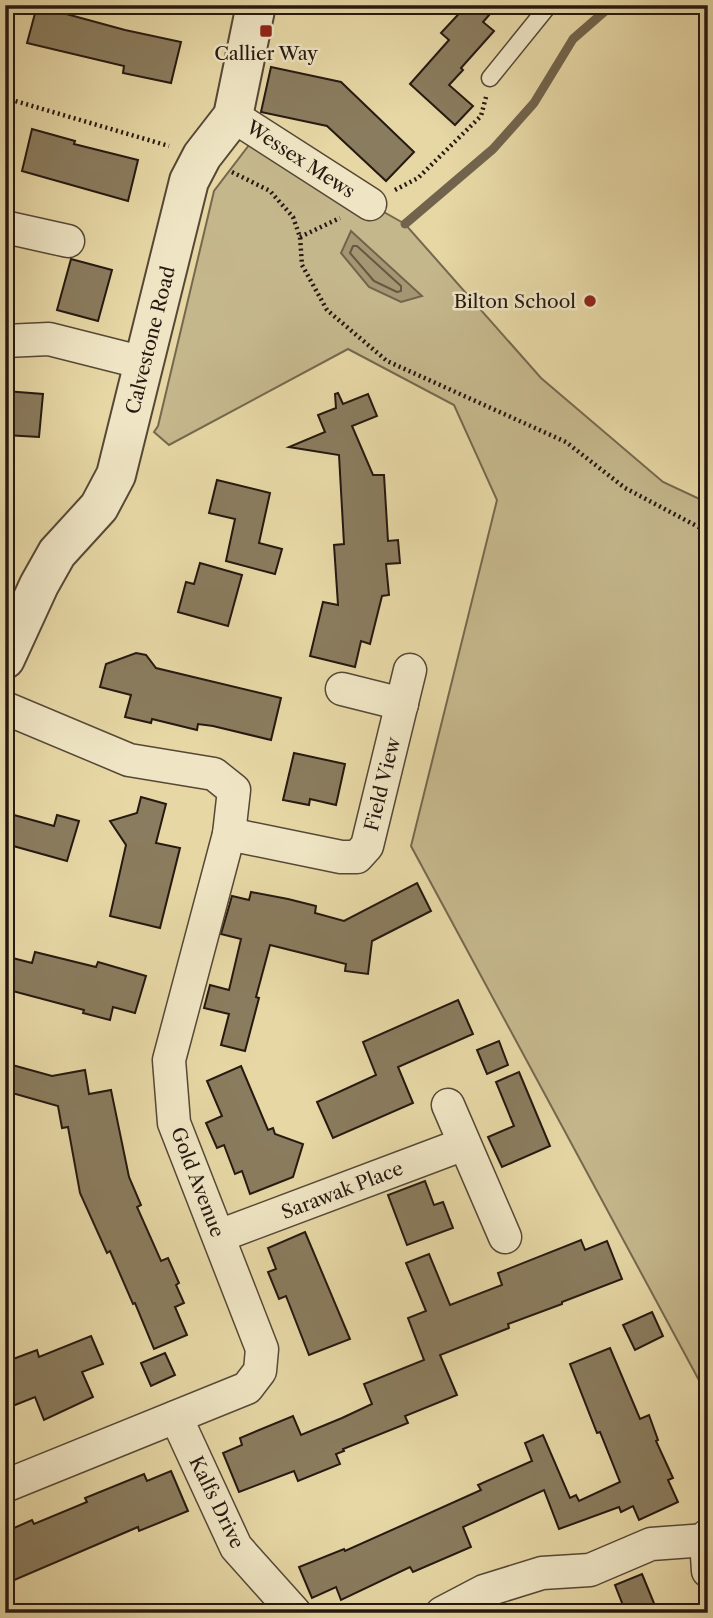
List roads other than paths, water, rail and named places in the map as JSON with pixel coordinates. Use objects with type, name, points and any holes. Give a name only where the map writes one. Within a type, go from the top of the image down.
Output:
[{"type":"street","name":"Calvestone Road","points":[[5,659],[57,553],[99,507],[116,475],[189,181],[202,156],[233,116],[249,7]]},
{"type":"street","name":"Wessex Mews","points":[[233,116],[370,204]]},
{"type":"street","points":[[5,227],[68,241]]},
{"type":"street","points":[[5,341],[49,339],[144,363]]},
{"type":"street","name":"Field View","points":[[229,834],[341,857],[357,857],[366,846],[410,670]]},
{"type":"street","points":[[342,689],[402,704]]},
{"type":"street","name":"Gold Avenue","points":[[5,708],[129,760],[215,774],[234,790],[229,834],[169,1060],[174,1123],[262,1349],[260,1371],[247,1388],[5,1486]]},
{"type":"street","points":[[448,1105],[505,1237]]},
{"type":"street","name":"Sarawak Place","points":[[219,1236],[464,1144]]},
{"type":"street","name":"Kalfs Drive","points":[[176,1417],[236,1547],[295,1613]]},
{"type":"street","points":[[442,1613],[484,1591],[542,1573],[590,1570],[650,1544],[707,1537],[708,1571]]},
{"type":"lane","points":[[490,78],[549,5]]},
{"type":"water","points":[[351,231],[422,296],[401,302],[369,287],[341,253]]},
{"type":"waterway","points":[[405,224],[493,149],[534,103],[573,39],[612,5]]},
{"type":"place","name":"Callier Way","points":[[266,31]]},
{"type":"place","name":"Bilton School","points":[[590,301]]}]
